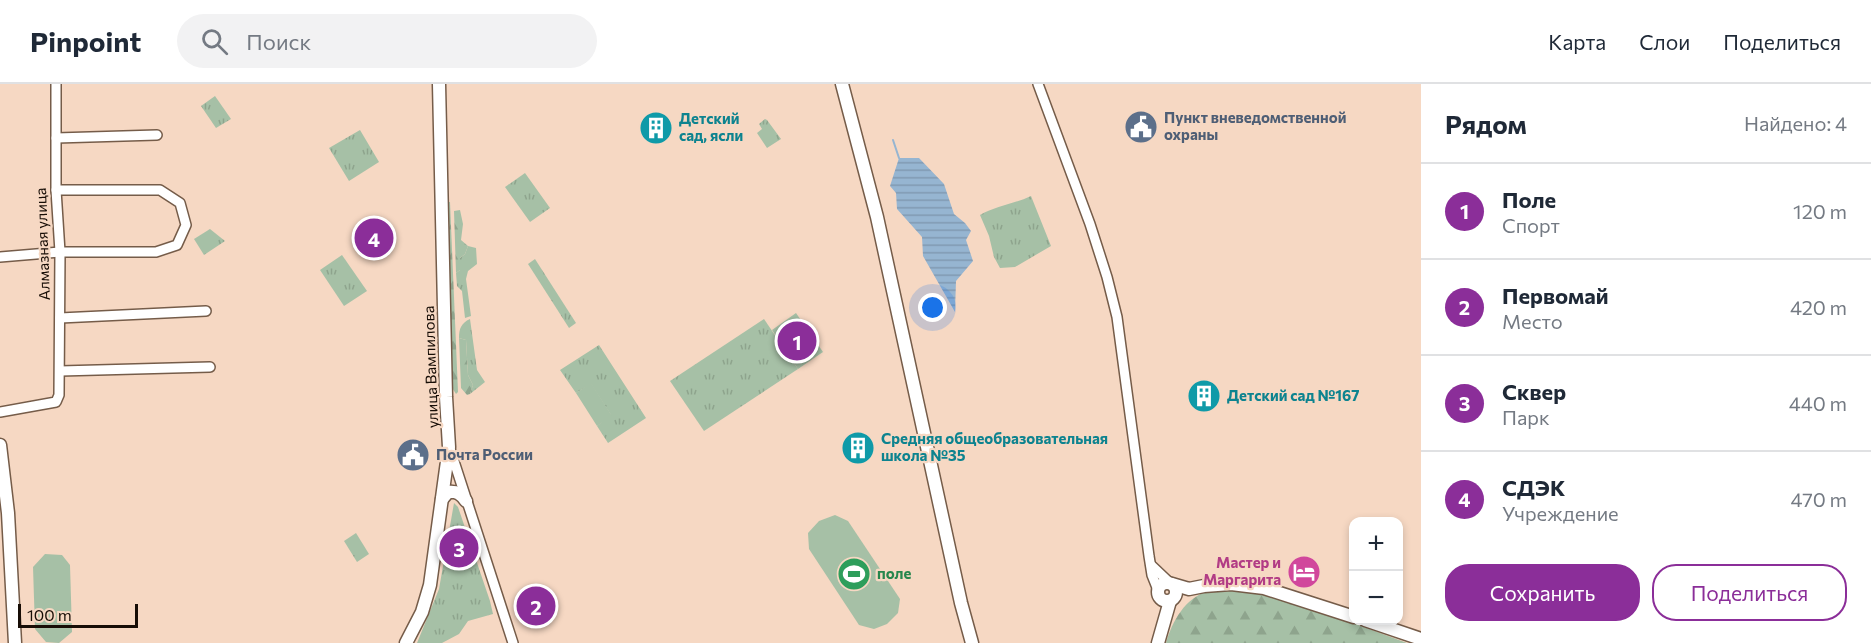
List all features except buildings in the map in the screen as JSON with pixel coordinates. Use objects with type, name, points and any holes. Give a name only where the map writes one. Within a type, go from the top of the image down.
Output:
[{"type":"street","name":"Алмазная улица","points":[[0,412],[56,402],[59,395],[60,252],[56,190],[56,84]]},
{"type":"street","name":"улица Вампилова","points":[[406,643],[422,612],[430,585],[449,447],[439,84]]},
{"type":"street","points":[[842,84],[877,217],[948,545],[972,643]]},
{"type":"street","points":[[1038,84],[1090,224],[1117,316],[1151,565],[1165,596],[1163,624],[1158,643]]},
{"type":"street","points":[[56,138],[157,135]]},
{"type":"street","points":[[0,257],[60,252],[156,252],[177,245],[186,225],[180,203],[160,190],[56,190]]},
{"type":"street","points":[[60,318],[206,311]]},
{"type":"street","points":[[60,371],[210,367]]},
{"type":"street","points":[[0,445],[8,513],[15,643]]},
{"type":"street","points":[[449,447],[513,643]]},
{"type":"street","points":[[442,499],[448,492],[454,491],[461,494],[466,501]]},
{"type":"street","points":[[1151,565],[1177,592],[1165,596]]},
{"type":"street","points":[[1171,584],[1189,589]]},
{"type":"street","points":[[1165,596],[1204,586],[1231,584],[1263,588],[1349,616]]},
{"type":"street","points":[[1377,625],[1421,639]]},
{"type":"green space","points":[[215,96],[231,119],[216,128],[201,106]]},
{"type":"green space","points":[[765,119],[781,139],[767,148],[757,133],[762,129],[759,124]]},
{"type":"green space","points":[[360,130],[379,162],[349,181],[329,148]]},
{"type":"green space","points":[[525,173],[550,208],[530,222],[505,187]]},
{"type":"green space","points":[[1031,196],[1051,246],[1015,267],[1000,268],[980,215]]},
{"type":"green space","points":[[445,202],[450,202],[458,392],[456,394],[451,386]]},
{"type":"green space","points":[[460,210],[463,224],[461,240],[468,246],[465,254],[460,258],[460,270],[456,273],[454,211]]},
{"type":"green space","points":[[210,229],[225,241],[204,255],[194,239]]},
{"type":"green space","points":[[468,246],[476,248],[477,264],[468,271],[466,279],[471,316],[465,318],[462,291],[457,286],[456,273],[460,270],[460,258],[465,254]]},
{"type":"green space","points":[[342,255],[367,291],[344,306],[320,270]]},
{"type":"green space","points":[[535,259],[576,323],[569,328],[528,264]]},
{"type":"green space","points":[[796,313],[823,352],[798,369],[772,330]]},
{"type":"green space","points":[[470,319],[477,370],[485,382],[470,394],[473,385],[468,375],[466,340],[459,338],[459,332],[464,322]]},
{"type":"green space","points":[[764,319],[798,369],[704,431],[670,381]]},
{"type":"green space","points":[[459,338],[466,340],[468,375],[473,385],[470,394],[467,395],[461,388]]},
{"type":"green space","points":[[599,345],[646,418],[608,443],[597,426],[611,415],[591,384],[576,393],[560,370]]},
{"type":"green space","points":[[591,383],[612,416],[597,426],[576,393]]},
{"type":"green space","points":[[454,503],[458,507],[493,614],[468,621],[459,634],[442,643],[417,643],[439,589]]},
{"type":"green space","name":"поле","points":[[835,515],[848,521],[900,599],[898,613],[887,624],[874,629],[859,625],[809,549],[808,533],[819,521]]},
{"type":"green space","points":[[356,533],[369,554],[357,562],[344,541]]},
{"type":"green space","points":[[45,554],[62,555],[70,565],[72,632],[59,643],[46,642],[35,629],[33,567]]},
{"type":"green space","points":[[1247,589],[1283,597],[1349,621],[1349,625],[1358,625],[1407,643],[1166,643],[1176,619],[1186,605],[1201,594],[1218,590]]},
{"type":"water","points":[[899,158],[919,158],[944,184],[954,214],[971,231],[966,240],[973,261],[956,281],[955,312],[923,256],[922,237],[897,209],[896,193],[890,186]]},
{"type":"waterway","points":[[893,140],[899,158]]},
{"type":"place","name":"Пункт вневедомственной охраны","points":[[1141,127]]},
{"type":"place","name":"Детский сад, ясли","points":[[656,128]]},
{"type":"place","name":"СДЭК","points":[[374,238]]},
{"type":"place","name":"Поле","points":[[797,341]]},
{"type":"place","name":"Детский сад №167","points":[[1204,396]]},
{"type":"place","name":"Средняя общеобразовательная школа №35","points":[[858,448]]},
{"type":"place","name":"Почта России","points":[[413,455]]},
{"type":"place","name":"Сквер","points":[[459,548]]},
{"type":"place","name":"Мастер и Маргарита","points":[[1304,572]]},
{"type":"place","name":"поле","points":[[854,574]]},
{"type":"place","name":"Первомай","points":[[536,606]]}]
